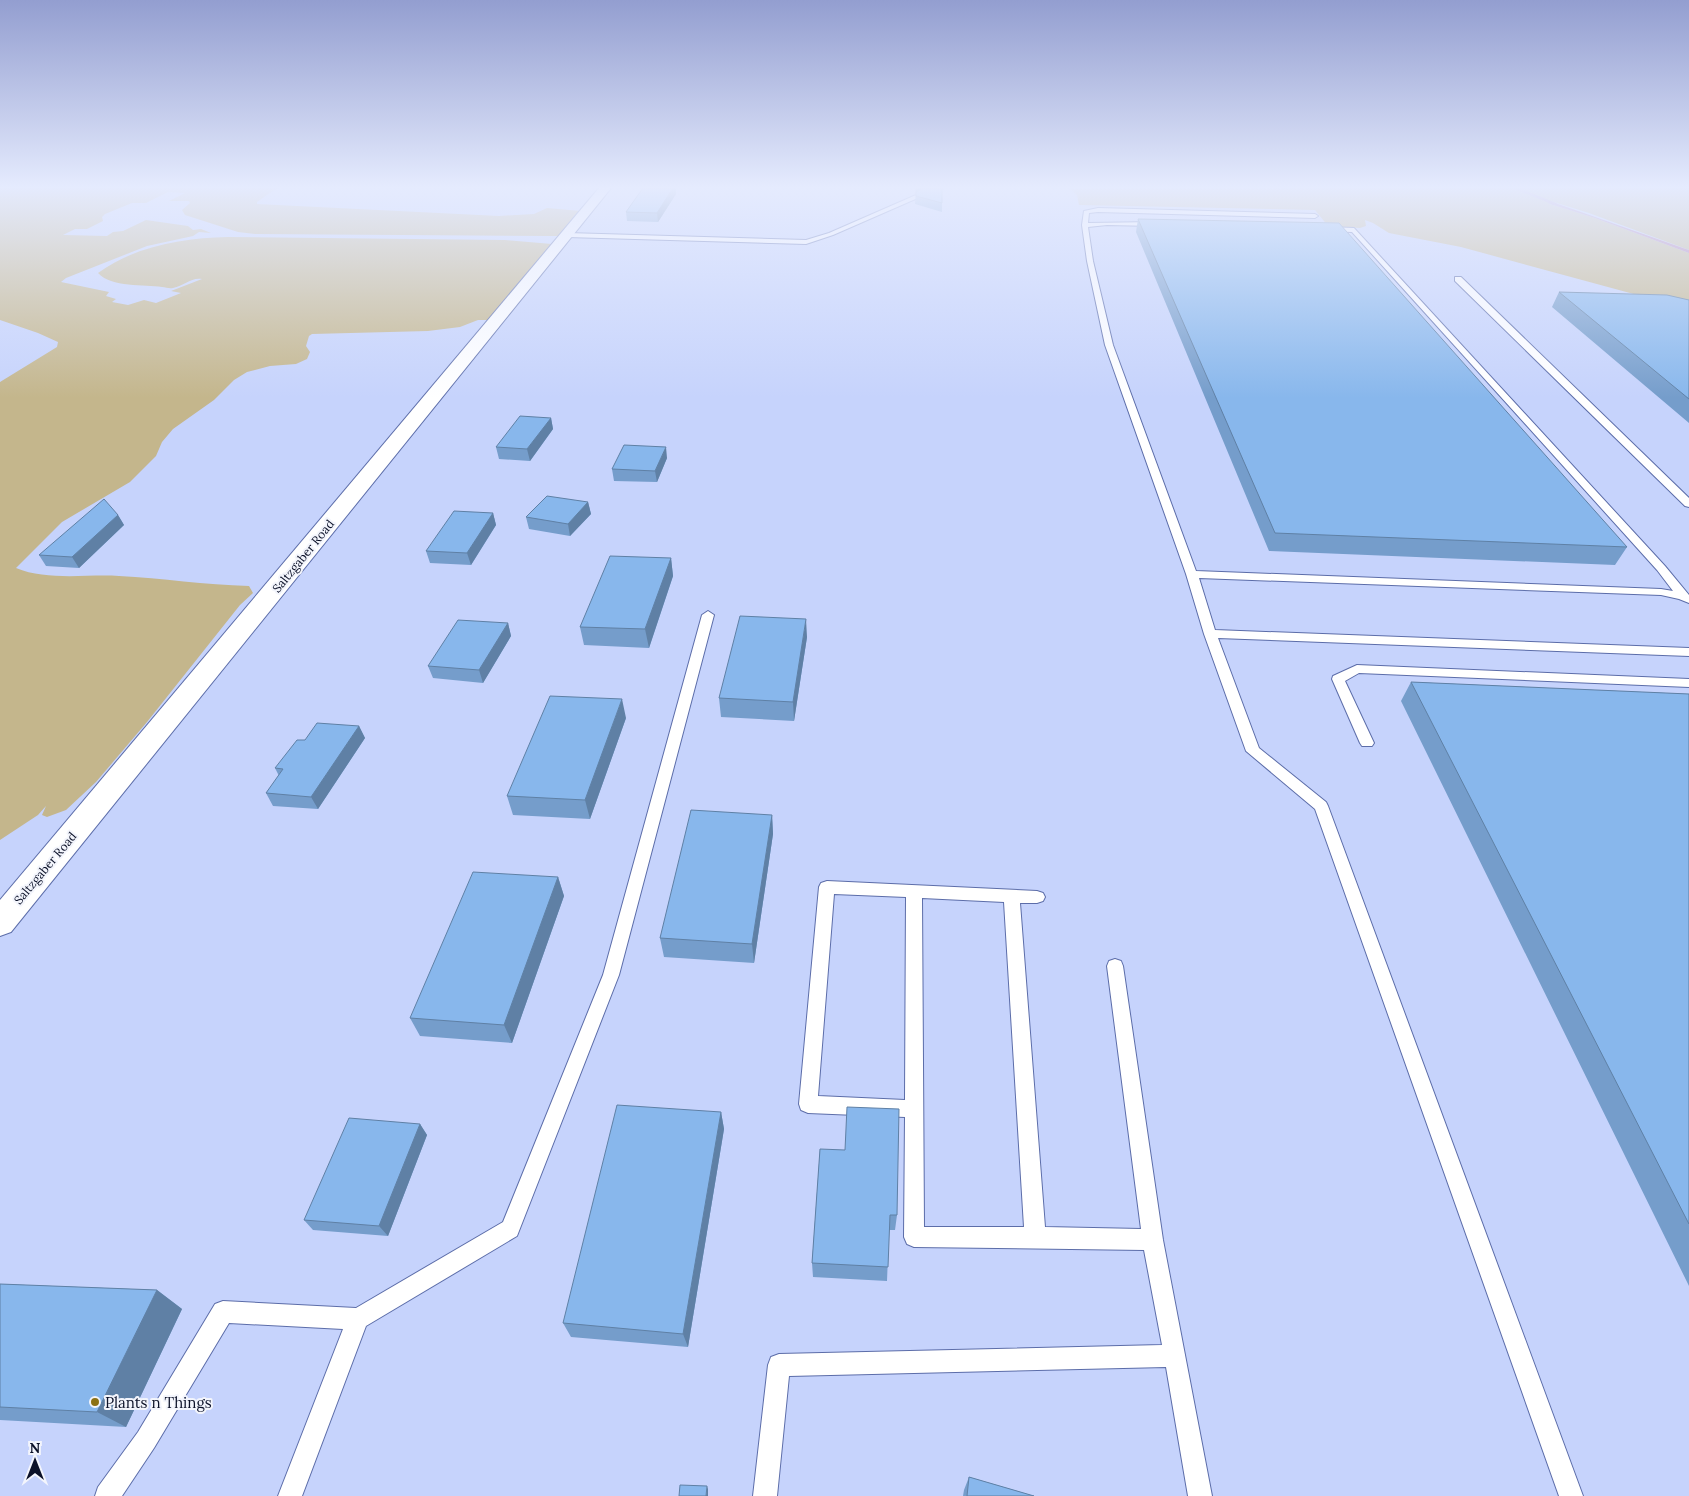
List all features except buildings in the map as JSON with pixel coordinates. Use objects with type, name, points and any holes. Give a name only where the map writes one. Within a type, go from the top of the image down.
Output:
[{"type":"street","name":"Saltzgaber Road","points":[[0,923],[549,258]]},
{"type":"lane","points":[[1090,258],[1109,345],[1192,574],[1210,634],[1253,751],[1321,806],[1571,1496]]},
{"type":"lane","points":[[1379,258],[1661,568],[1686,598]]},
{"type":"lane","points":[[1458,279],[1689,504]]},
{"type":"lane","points":[[1192,574],[1661,592],[1686,598]]},
{"type":"lane","points":[[107,1496],[146,1440],[222,1312],[358,1319],[510,1229],[611,975],[708,615]]},
{"type":"lane","points":[[1210,634],[1689,652]]},
{"type":"lane","points":[[1366,743],[1338,679],[1356,669],[1689,683]]},
{"type":"lane","points":[[915,1109],[808,1104],[827,887],[1037,897]]},
{"type":"lane","points":[[914,892],[914,1237],[1035,1237],[1153,1240]]},
{"type":"lane","points":[[1012,897],[1035,1237]]},
{"type":"lane","points":[[1114,966],[1153,1240],[1200,1496]]},
{"type":"lane","points":[[290,1496],[358,1319]]},
{"type":"lane","points":[[765,1496],[779,1365],[1175,1356]]},
{"type":"shaded area","points":[[0,258],[117,258],[66,278],[61,282],[109,292],[106,296],[116,299],[112,302],[128,305],[144,300],[156,303],[181,293],[171,291],[202,279],[194,279],[177,287],[170,288],[119,283],[104,278],[98,273],[124,258],[541,258],[490,320],[478,320],[460,327],[428,331],[312,334],[309,336],[306,346],[310,352],[307,359],[296,364],[270,366],[247,372],[234,380],[214,400],[173,429],[162,442],[156,456],[130,482],[62,522],[16,568],[54,576],[119,576],[249,586],[253,593],[240,605],[147,722],[96,782],[66,810],[47,817],[42,815],[46,806],[38,815],[0,840],[0,382],[57,347],[58,342],[0,320]]},
{"type":"shaded area","points":[[1501,258],[1689,258],[1689,309]]},
{"type":"place","name":"Plants n Things","points":[[95,1402]]}]
